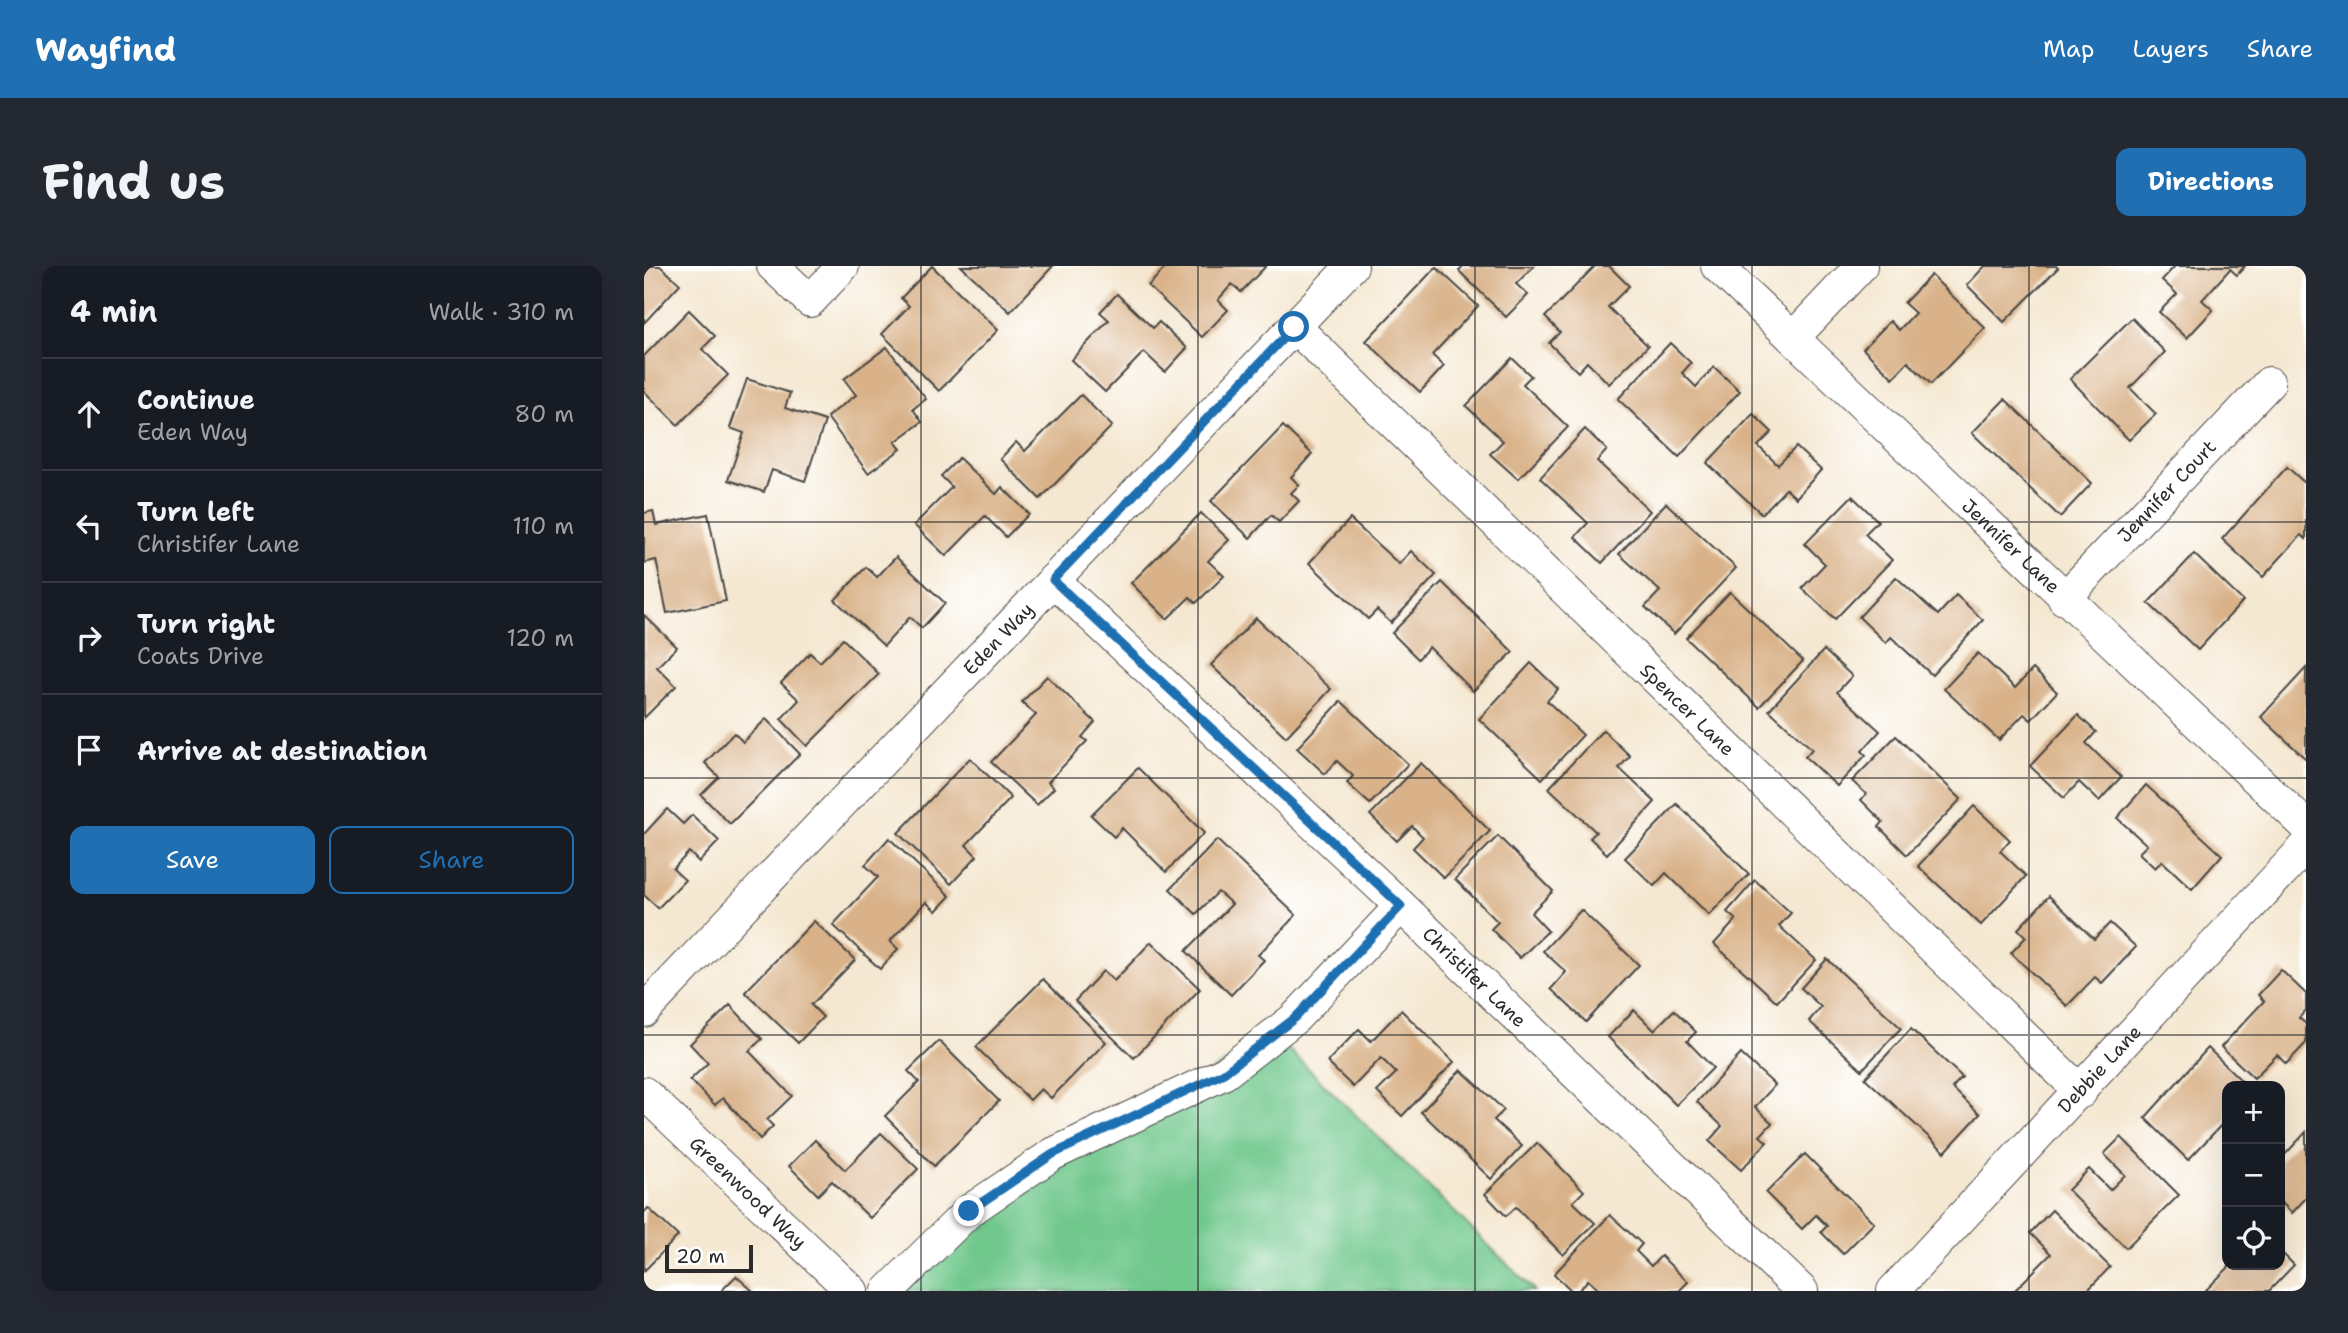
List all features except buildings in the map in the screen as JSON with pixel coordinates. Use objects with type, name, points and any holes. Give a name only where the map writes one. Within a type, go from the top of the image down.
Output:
[{"type":"street","points":[[773,266],[810,301],[843,266]]},
{"type":"street","name":"Eden Way","points":[[644,1011],[1352,266]]},
{"type":"street","name":"Jennifer Lane","points":[[1717,266],[2064,599],[2306,826]]},
{"type":"street","points":[[1793,338],[1861,266]]},
{"type":"street","name":"Spencer Lane","points":[[1294,327],[2081,1092]]},
{"type":"street","name":"Jennifer Court","points":[[2064,599],[2269,383]]},
{"type":"street","name":"Christifer Lane","points":[[1053,580],[1401,906],[1802,1291]]},
{"type":"street","name":"Debbie Lane","points":[[1894,1291],[2306,846]]},
{"type":"street","points":[[888,1291],[969,1211],[1053,1154],[1224,1073],[1295,1018],[1401,906]]},
{"type":"street","name":"Greenwood Way","points":[[644,1093],[852,1291]]},
{"type":"green space","points":[[1274,1035],[1535,1291],[888,1291],[969,1211]]},
{"type":"route","points":[[969,1211],[1053,1154],[1224,1073],[1295,1018],[1401,906],[1053,580],[1294,327]]}]
